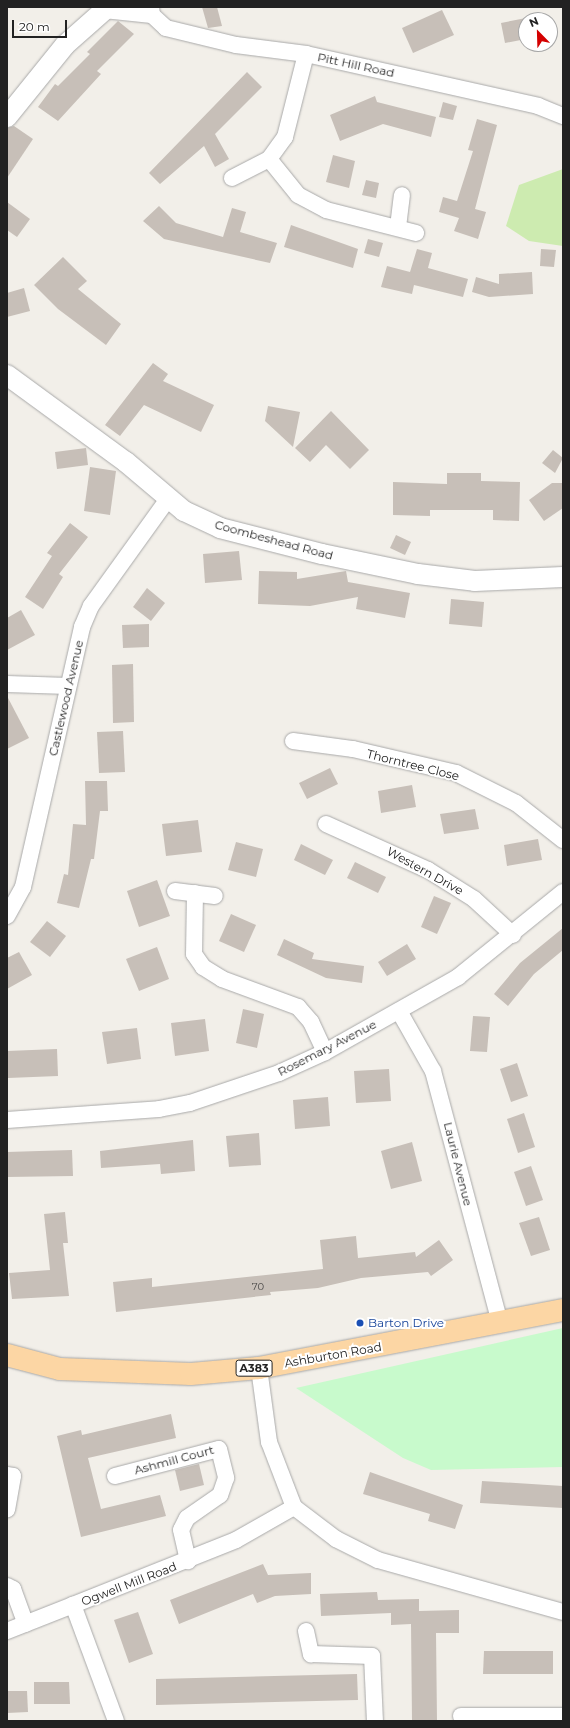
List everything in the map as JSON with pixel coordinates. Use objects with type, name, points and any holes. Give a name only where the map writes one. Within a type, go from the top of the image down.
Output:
[{"type":"main road","name":"Ashburton Road","points":[[7,1355],[60,1369],[96,1372],[191,1374],[259,1368],[563,1310]]},
{"type":"street","name":"Pitt Hill Road","points":[[106,9],[151,11],[166,28],[236,45],[306,54],[538,106],[563,116]]},
{"type":"street","points":[[7,117],[65,45],[106,9]]},
{"type":"street","points":[[232,178],[269,160],[285,137],[306,54]]},
{"type":"street","points":[[269,160],[298,195],[326,210],[398,227],[416,233]]},
{"type":"street","points":[[398,227],[402,195]]},
{"type":"street","name":"Coombeshead Road","points":[[7,375],[126,462],[168,499],[195,517],[220,528],[322,554],[418,574],[475,581],[563,577]]},
{"type":"street","name":"Castlewood Avenue","points":[[7,916],[23,887],[82,627],[91,606],[168,499]]},
{"type":"street","points":[[7,684],[68,686]]},
{"type":"street","name":"Thorntree Close","points":[[293,741],[352,749],[456,773],[516,803],[563,840]]},
{"type":"street","name":"Western Drive","points":[[325,824],[428,870],[474,899],[513,935]]},
{"type":"street","points":[[175,891],[215,896]]},
{"type":"street","name":"Rosemary Avenue","points":[[7,1120],[159,1109],[190,1103],[279,1073],[325,1052],[458,977],[513,935],[563,892]]},
{"type":"street","points":[[195,894],[194,954],[204,968],[222,979],[298,1007],[311,1022],[325,1052]]},
{"type":"street","name":"Laurie Avenue","points":[[399,1011],[433,1071],[500,1323]]},
{"type":"street","points":[[259,1368],[269,1442],[294,1507],[336,1539],[378,1560],[563,1612]]},
{"type":"street","name":"Ashmill Court","points":[[115,1476],[219,1448],[226,1478],[220,1495],[187,1518],[181,1530],[188,1561]]},
{"type":"street","points":[[7,1475],[13,1476],[7,1509]]},
{"type":"street","name":"Ogwell Mill Road","points":[[115,1721],[73,1605],[188,1561],[236,1540],[294,1507]]},
{"type":"street","points":[[7,1586],[13,1589],[26,1624]]},
{"type":"street","points":[[7,1630],[73,1605]]},
{"type":"street","points":[[306,1630],[311,1654],[372,1656],[375,1721]]},
{"type":"street","points":[[461,1716],[563,1716]]},
{"type":"green space","points":[[563,169],[563,246],[529,241],[506,226],[519,185]]},
{"type":"green space","points":[[563,1328],[563,1467],[431,1470],[403,1458],[296,1388]]},
{"type":"building","points":[[202,7],[217,7],[222,26],[208,28]]},
{"type":"building","points":[[442,10],[454,35],[413,53],[402,28]]},
{"type":"building","points":[[518,20],[518,41],[505,43],[501,23]]},
{"type":"building","points":[[118,21],[134,34],[97,71],[101,74],[58,121],[38,107],[55,84],[58,86],[90,54],[87,52]]},
{"type":"building","points":[[247,72],[262,87],[215,134],[229,159],[215,167],[204,146],[160,184],[149,173]]},
{"type":"building","points":[[375,96],[377,102],[436,117],[431,137],[383,124],[340,141],[330,115]]},
{"type":"building","points":[[443,102],[457,106],[453,120],[439,117]]},
{"type":"building","points":[[477,119],[497,125],[475,209],[486,212],[478,239],[454,231],[459,218],[439,212],[443,197],[457,201],[473,151],[468,150]]},
{"type":"building","points":[[14,126],[33,139],[7,178],[7,128]]},
{"type":"building","points":[[333,155],[355,161],[349,188],[326,182]]},
{"type":"building","points":[[366,180],[379,183],[376,198],[362,195]]},
{"type":"building","points":[[7,202],[30,219],[17,237],[7,230]]},
{"type":"building","points":[[159,206],[176,223],[223,237],[232,208],[246,212],[240,232],[277,243],[270,263],[164,239],[143,221]]},
{"type":"building","points":[[291,225],[358,249],[353,268],[284,247]]},
{"type":"building","points":[[368,239],[383,243],[379,257],[364,253]]},
{"type":"building","points":[[417,249],[432,253],[428,268],[468,279],[463,297],[414,285],[412,294],[381,287],[387,266],[410,272]]},
{"type":"building","points":[[541,249],[556,250],[554,267],[540,266]]},
{"type":"building","points":[[63,257],[87,281],[78,289],[121,324],[106,345],[58,309],[34,285]]},
{"type":"building","points":[[532,272],[533,294],[489,297],[472,292],[476,277],[499,284],[499,274]]},
{"type":"building","points":[[24,288],[30,311],[7,317],[7,293]]},
{"type":"building","points":[[153,363],[168,374],[163,381],[214,405],[201,432],[144,405],[120,436],[105,425]]},
{"type":"building","points":[[268,406],[300,412],[293,447],[265,421]]},
{"type":"building","points":[[331,411],[369,450],[350,469],[326,445],[310,462],[295,448]]},
{"type":"building","points":[[86,448],[88,465],[57,469],[55,452]]},
{"type":"building","points":[[553,450],[563,458],[555,473],[542,463]]},
{"type":"building","points":[[90,467],[116,471],[110,515],[84,511]]},
{"type":"building","points":[[447,473],[481,473],[481,481],[520,482],[519,521],[493,520],[493,510],[430,510],[430,516],[393,515],[393,482],[447,484]]},
{"type":"building","points":[[552,483],[563,483],[563,508],[544,521],[529,500]]},
{"type":"building","points":[[70,523],[88,537],[59,574],[63,577],[43,609],[25,597],[52,556],[47,553]]},
{"type":"building","points":[[396,535],[411,542],[405,555],[390,548]]},
{"type":"building","points":[[239,551],[242,580],[205,583],[203,554]]},
{"type":"building","points":[[259,571],[297,572],[297,579],[346,571],[348,582],[410,593],[405,618],[356,609],[358,597],[310,606],[258,604]]},
{"type":"building","points":[[147,588],[165,603],[151,621],[133,607]]},
{"type":"building","points":[[451,599],[484,602],[482,627],[449,624]]},
{"type":"building","points":[[21,610],[35,635],[7,650],[7,618]]},
{"type":"building","points":[[149,624],[149,647],[123,648],[122,625]]},
{"type":"building","points":[[133,664],[134,722],[113,723],[112,665]]},
{"type":"building","points":[[7,696],[29,738],[7,749]]},
{"type":"building","points":[[123,731],[125,772],[99,773],[97,732]]},
{"type":"building","points":[[330,768],[338,784],[307,799],[299,783]]},
{"type":"building","points":[[85,781],[107,781],[108,811],[100,811],[94,859],[91,859],[79,908],[57,903],[64,874],[68,875],[73,824],[86,825]]},
{"type":"building","points":[[412,785],[416,807],[381,813],[378,791]]},
{"type":"building","points":[[475,809],[479,829],[444,834],[440,814]]},
{"type":"building","points":[[198,820],[202,852],[166,856],[162,824]]},
{"type":"building","points":[[538,839],[542,860],[507,866],[504,845]]},
{"type":"building","points":[[236,842],[263,849],[256,877],[228,870]]},
{"type":"building","points":[[301,844],[333,860],[325,875],[294,860]]},
{"type":"building","points":[[355,862],[386,877],[378,893],[347,878]]},
{"type":"building","points":[[157,880],[170,916],[139,927],[127,891]]},
{"type":"building","points":[[434,896],[451,903],[437,934],[421,927]]},
{"type":"building","points":[[231,914],[256,925],[244,952],[219,941]]},
{"type":"building","points":[[47,921],[66,936],[50,957],[30,942]]},
{"type":"building","points":[[563,928],[563,950],[534,974],[508,1006],[494,994],[520,963]]},
{"type":"building","points":[[284,939],[314,953],[312,959],[364,966],[362,983],[326,978],[277,955]]},
{"type":"building","points":[[407,944],[416,959],[387,976],[378,962]]},
{"type":"building","points":[[157,947],[169,979],[139,991],[126,959]]},
{"type":"building","points":[[19,952],[32,975],[7,989],[7,958]]},
{"type":"building","points":[[243,1009],[264,1014],[257,1048],[236,1043]]},
{"type":"building","points":[[473,1016],[490,1017],[487,1052],[470,1051]]},
{"type":"building","points":[[205,1019],[209,1051],[175,1056],[171,1023]]},
{"type":"building","points":[[137,1028],[141,1059],[107,1064],[102,1032]]},
{"type":"building","points":[[57,1049],[58,1076],[8,1078],[7,1051]]},
{"type":"building","points":[[517,1063],[528,1096],[511,1102],[500,1069]]},
{"type":"building","points":[[389,1069],[391,1101],[356,1103],[354,1071]]},
{"type":"building","points":[[328,1097],[330,1126],[295,1129],[293,1100]]},
{"type":"building","points":[[524,1113],[535,1147],[518,1153],[507,1119]]},
{"type":"building","points":[[259,1133],[261,1165],[229,1167],[226,1136]]},
{"type":"building","points":[[193,1140],[195,1171],[161,1174],[160,1164],[101,1168],[100,1151]]},
{"type":"building","points":[[412,1142],[422,1181],[391,1189],[381,1151]]},
{"type":"building","points":[[72,1150],[73,1176],[7,1177],[7,1152]]},
{"type":"building","points":[[531,1166],[543,1200],[526,1206],[514,1172]]},
{"type":"building","points":[[65,1212],[68,1243],[63,1243],[69,1296],[12,1299],[9,1273],[50,1270],[44,1214]]},
{"type":"building","points":[[539,1217],[550,1250],[531,1256],[519,1223]]},
{"type":"building","points":[[356,1236],[358,1258],[415,1252],[416,1257],[439,1240],[453,1260],[431,1276],[428,1272],[361,1278],[318,1288],[270,1292],[271,1295],[116,1312],[113,1282],[152,1278],[152,1287],[323,1269],[320,1240]]},
{"type":"building","points":[[171,1414],[176,1438],[88,1458],[101,1509],[160,1495],[166,1516],[81,1537],[57,1436],[81,1430],[82,1435]]},
{"type":"building","points":[[199,1464],[204,1485],[180,1491],[175,1470]]},
{"type":"building","points":[[370,1472],[463,1505],[455,1529],[428,1521],[430,1514],[363,1494]]},
{"type":"building","points":[[482,1481],[563,1486],[563,1508],[480,1503]]},
{"type":"building","points":[[263,1564],[268,1575],[311,1573],[311,1594],[275,1596],[257,1603],[253,1594],[179,1624],[170,1600]]},
{"type":"building","points":[[377,1592],[378,1600],[419,1599],[419,1611],[459,1610],[459,1633],[436,1633],[437,1721],[412,1721],[411,1624],[391,1625],[391,1613],[321,1616],[320,1594]]},
{"type":"building","points":[[138,1612],[153,1654],[129,1663],[114,1620]]},
{"type":"building","points":[[484,1651],[553,1651],[553,1674],[483,1674]]},
{"type":"building","points":[[357,1674],[358,1700],[156,1705],[156,1679]]},
{"type":"building","points":[[34,1682],[69,1682],[70,1704],[34,1704]]},
{"type":"building","points":[[7,1691],[27,1691],[28,1712],[7,1713]]},
{"type":"place","name":"Barton Drive","points":[[360,1323]]}]
